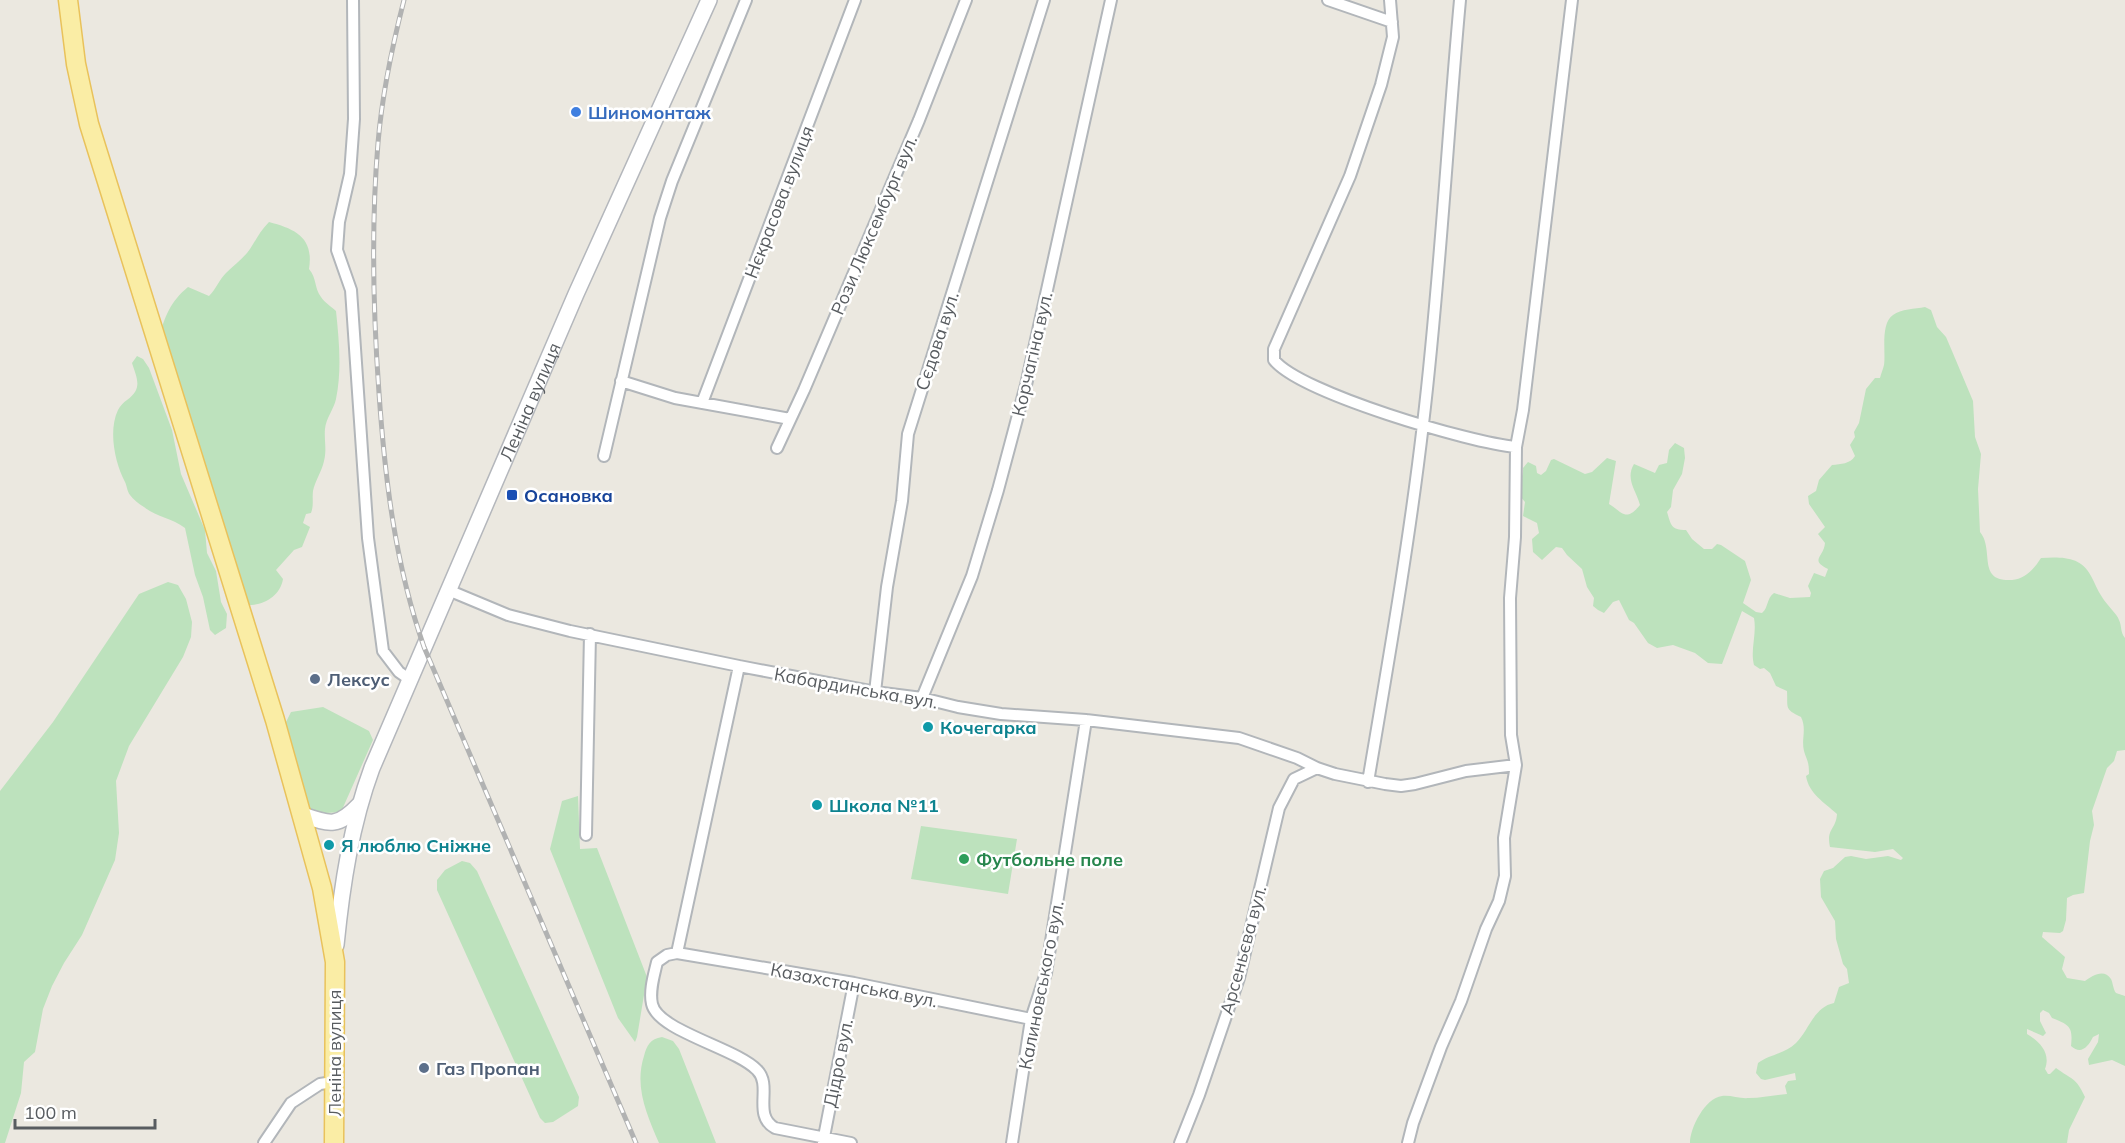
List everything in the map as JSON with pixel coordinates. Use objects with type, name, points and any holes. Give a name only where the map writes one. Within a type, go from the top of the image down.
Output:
[{"type":"main road","name":"Леніна вулиця","points":[[68,0],[76,64],[89,124],[303,815],[322,888],[335,962]]},
{"type":"main road","name":"Леніна вулиця","points":[[334,1143],[335,962],[340,901],[359,805],[409,679],[576,294],[709,0]]},
{"type":"main road","points":[[303,815],[323,822],[337,823],[359,805]]},
{"type":"street","points":[[353,0],[354,119],[350,174],[339,222],[337,250],[351,290],[368,538],[383,651],[399,672],[409,679]]},
{"type":"street","points":[[604,456],[660,218],[672,181],[746,0]]},
{"type":"street","name":"Нєкрасова вулиця","points":[[702,403],[855,0]]},
{"type":"street","name":"Рози Люксембург вул.","points":[[777,448],[919,120],[966,0]]},
{"type":"street","name":"Сєдова вул.","points":[[875,692],[887,587],[902,501],[908,434],[1044,0]]},
{"type":"street","name":"Корчагіна вул.","points":[[922,698],[972,576],[998,490],[1026,385],[1111,0]]},
{"type":"street","points":[[1328,0],[1392,22]]},
{"type":"street","points":[[1390,0],[1393,37],[1381,85],[1350,176],[1274,349],[1274,360],[1289,373],[1335,395],[1460,437],[1516,447]]},
{"type":"street","points":[[1368,782],[1396,616],[1423,424],[1444,219],[1450,108],[1460,0]]},
{"type":"street","points":[[1408,1143],[1441,1047],[1499,901],[1505,876],[1504,838],[1516,765],[1511,735],[1510,598],[1515,537],[1516,447],[1523,410],[1572,0]]},
{"type":"street","points":[[621,381],[675,398],[789,419]]},
{"type":"street","name":"Кабардинська вул.","points":[[448,590],[508,615],[739,666],[875,692],[922,698],[1001,714],[1086,720],[1239,738],[1297,758],[1317,768],[1368,782],[1401,786],[1466,771],[1516,765]]},
{"type":"street","points":[[586,835],[590,634]]},
{"type":"street","points":[[739,666],[677,953],[667,955],[657,962],[652,1002],[654,1011],[674,1027],[728,1051],[757,1070],[763,1080],[764,1116],[768,1124],[775,1128],[824,1140],[851,1143]]},
{"type":"street","name":"Калиновського вул.","points":[[1012,1143],[1031,1019],[1046,973],[1086,720]]},
{"type":"street","name":"Арсеньєва вул.","points":[[1180,1143],[1239,978],[1279,808],[1294,779],[1317,768]]},
{"type":"street","name":"Казахстанська вул.","points":[[677,953],[854,983],[1031,1019]]},
{"type":"street","name":"Дідро вул.","points":[[824,1140],[854,983]]},
{"type":"street","points":[[264,1143],[291,1103],[320,1084],[333,1082]]},
{"type":"green space","points":[[269,222],[295,232],[306,242],[310,258],[309,269],[319,294],[336,311],[339,377],[335,403],[326,425],[325,457],[313,491],[312,510],[311,513],[306,514],[303,523],[310,527],[302,547],[294,550],[276,570],[283,579],[274,596],[262,603],[243,605],[159,339],[169,310],[182,292],[188,287],[209,296],[224,276],[247,253]]},
{"type":"green space","points":[[1925,307],[1931,310],[1937,327],[1946,337],[1973,401],[1975,437],[1981,454],[1978,489],[1980,532],[1984,539],[1990,570],[1994,576],[2012,580],[2029,573],[2041,558],[2063,558],[2076,561],[2087,569],[2100,594],[2118,618],[2125,638],[2125,750],[2117,751],[2114,761],[2107,768],[2092,811],[2094,825],[2084,893],[2067,898],[2063,931],[2060,933],[2043,932],[2042,937],[2065,957],[2062,969],[2067,978],[2085,981],[2102,973],[2111,979],[2116,993],[2125,996],[2125,1066],[2112,1060],[2089,1065],[2088,1059],[2098,1042],[2099,1034],[2093,1037],[2084,1049],[2075,1049],[2071,1046],[2069,1028],[2043,1010],[2040,1013],[2040,1021],[2046,1033],[2043,1036],[2027,1029],[2027,1034],[2043,1049],[2047,1058],[2045,1069],[2048,1074],[2056,1068],[2076,1082],[2085,1097],[2069,1130],[2067,1143],[1690,1143],[1696,1122],[1704,1108],[1716,1098],[1725,1096],[1754,1098],[1787,1094],[1785,1086],[1788,1081],[1796,1080],[1795,1073],[1761,1079],[1756,1073],[1758,1063],[1787,1050],[1796,1043],[1821,1009],[1834,1003],[1839,987],[1849,983],[1847,969],[1843,964],[1836,939],[1835,921],[1821,897],[1820,879],[1824,871],[1833,868],[1845,857],[1851,856],[1866,859],[1888,856],[1901,860],[1903,858],[1893,849],[1875,852],[1830,847],[1829,836],[1837,814],[1810,788],[1806,776],[1809,774],[1809,766],[1803,747],[1803,721],[1801,717],[1789,710],[1787,691],[1776,686],[1770,673],[1764,668],[1760,669],[1754,665],[1754,618],[1742,611],[1722,664],[1708,663],[1695,653],[1673,645],[1657,648],[1648,643],[1634,623],[1629,620],[1619,600],[1613,602],[1604,613],[1593,606],[1594,598],[1587,587],[1582,569],[1562,548],[1556,547],[1542,560],[1533,552],[1532,539],[1539,533],[1537,523],[1523,516],[1525,502],[1518,492],[1523,468],[1528,462],[1536,466],[1537,473],[1541,475],[1554,459],[1585,474],[1592,472],[1607,458],[1616,461],[1609,504],[1628,515],[1640,505],[1631,480],[1634,464],[1655,473],[1659,465],[1667,463],[1669,450],[1675,443],[1684,448],[1685,458],[1682,474],[1673,490],[1671,507],[1667,512],[1672,526],[1686,530],[1692,539],[1704,549],[1712,549],[1717,544],[1721,545],[1745,561],[1751,580],[1743,603],[1756,612],[1762,613],[1774,593],[1790,598],[1810,597],[1808,586],[1814,573],[1825,577],[1828,569],[1818,561],[1825,543],[1818,534],[1825,527],[1809,504],[1808,496],[1816,491],[1819,480],[1832,465],[1848,462],[1855,456],[1850,445],[1859,423],[1866,389],[1875,378],[1880,378],[1884,359],[1885,331],[1889,319],[1900,312]]},
{"type":"green space","points":[[137,356],[143,359],[149,368],[172,430],[181,474],[205,530],[207,553],[216,571],[221,602],[227,614],[226,628],[215,635],[210,630],[185,528],[134,500],[128,492],[118,466],[113,427],[118,410],[132,396],[137,387],[132,363]]},
{"type":"green space","points":[[168,582],[178,585],[186,599],[192,622],[191,637],[183,657],[129,746],[116,781],[119,833],[115,860],[82,935],[52,986],[43,1009],[35,1052],[24,1062],[21,1093],[5,1143],[0,1143],[0,791],[53,722],[139,594]]},
{"type":"green space","points":[[323,707],[369,731],[373,740],[341,812],[311,814],[285,724],[291,712]]},
{"type":"green space","points":[[578,796],[580,849],[597,848],[647,977],[635,1042],[618,1018],[550,849],[562,801]]},
{"type":"green space","name":"Футбольне поле","points":[[921,826],[1017,839],[1008,894],[911,879]]},
{"type":"green space","points":[[462,861],[470,863],[477,871],[579,1097],[578,1106],[553,1122],[545,1123],[540,1118],[437,890],[437,880],[445,870]]},
{"type":"green space","points":[[662,1037],[673,1041],[679,1049],[716,1143],[659,1143],[643,1101],[640,1079],[641,1067],[648,1046],[655,1039]]},
{"type":"railway","points":[[404,0],[382,107],[376,174],[374,237],[375,331],[381,425],[388,489],[399,553],[424,647],[636,1143]]},
{"type":"place","name":"Шиномонтаж","points":[[576,112]]},
{"type":"place","name":"Осановка","points":[[512,495]]},
{"type":"place","name":"Лексус","points":[[315,679]]},
{"type":"place","name":"Кочегарка","points":[[928,727]]},
{"type":"place","name":"Школа №11","points":[[817,805]]},
{"type":"place","name":"Я люблю Сніжне","points":[[329,845]]},
{"type":"place","name":"Футбольне поле","points":[[964,859]]},
{"type":"place","name":"Газ Пропан","points":[[424,1068]]}]
